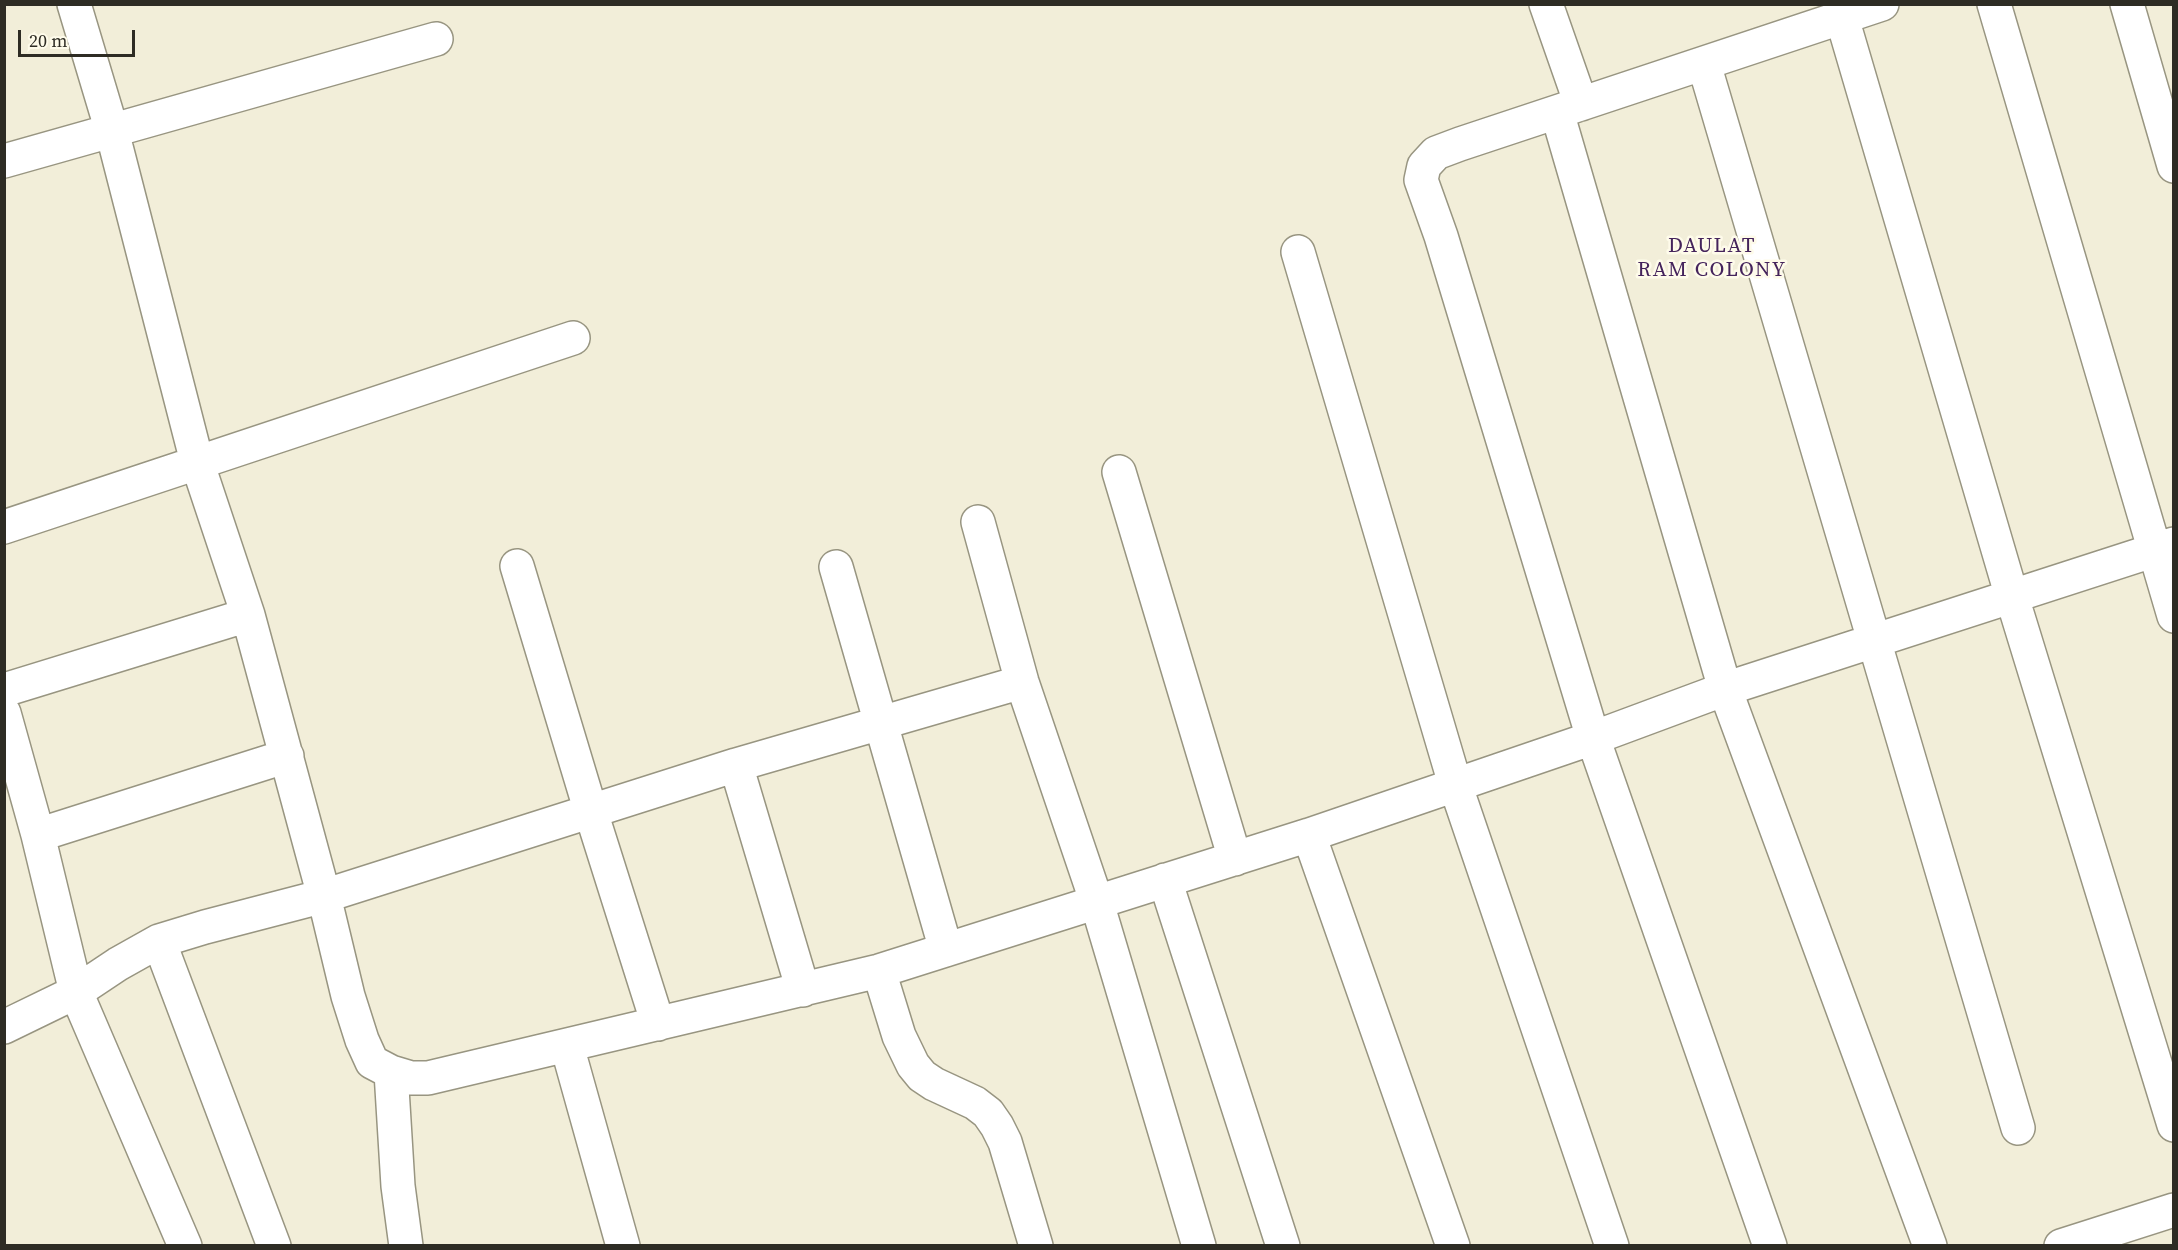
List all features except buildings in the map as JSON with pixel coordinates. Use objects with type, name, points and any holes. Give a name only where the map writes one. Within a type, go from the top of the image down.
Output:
[{"type":"street","points":[[74,4],[112,131],[197,462],[248,615],[287,756],[348,996],[362,1040],[372,1062],[391,1072],[411,1078],[429,1078],[879,971],[1309,835],[1593,738],[1725,689],[1876,642],[2163,547]]},
{"type":"street","points":[[1546,4],[1569,108],[1725,689],[1930,1245]]},
{"type":"street","points":[[1770,1245],[1593,738],[1441,236],[1421,180],[1424,166],[1436,153],[1882,4]]},
{"type":"street","points":[[1994,4],[2163,547],[2174,616]]},
{"type":"street","points":[[2127,4],[2174,166]]},
{"type":"street","points":[[1842,18],[2012,597],[2174,1125]]},
{"type":"street","points":[[4,161],[436,39]]},
{"type":"street","points":[[1704,64],[2018,1128]]},
{"type":"street","points":[[1298,252],[1455,784],[1612,1245]]},
{"type":"street","points":[[4,527],[573,338]]},
{"type":"street","points":[[1119,472],[1235,859]]},
{"type":"street","points":[[978,522],[1022,682],[1097,903],[1199,1245]]},
{"type":"street","points":[[517,566],[658,1024]]},
{"type":"street","points":[[836,567],[946,950]]},
{"type":"street","points":[[4,690],[248,615]]},
{"type":"street","points":[[4,1027],[76,992],[118,964],[159,941],[324,896],[736,765],[1022,682]]},
{"type":"street","points":[[4,713],[38,835],[76,992],[185,1245]]},
{"type":"street","points":[[38,835],[287,756]]},
{"type":"street","points":[[736,765],[803,990]]},
{"type":"street","points":[[1309,835],[1453,1245]]},
{"type":"street","points":[[1165,880],[1283,1245]]},
{"type":"street","points":[[159,941],[274,1245]]},
{"type":"street","points":[[879,971],[900,1036],[913,1065],[922,1076],[934,1084],[975,1103],[988,1113],[997,1126],[1005,1142],[1036,1245]]},
{"type":"street","points":[[567,1046],[623,1245]]},
{"type":"street","points":[[391,1072],[398,1186],[406,1245]]},
{"type":"street","points":[[2061,1245],[2174,1210]]},
{"type":"district","name":"DAULAT RAM COLONY","points":[[1712,259]]}]
